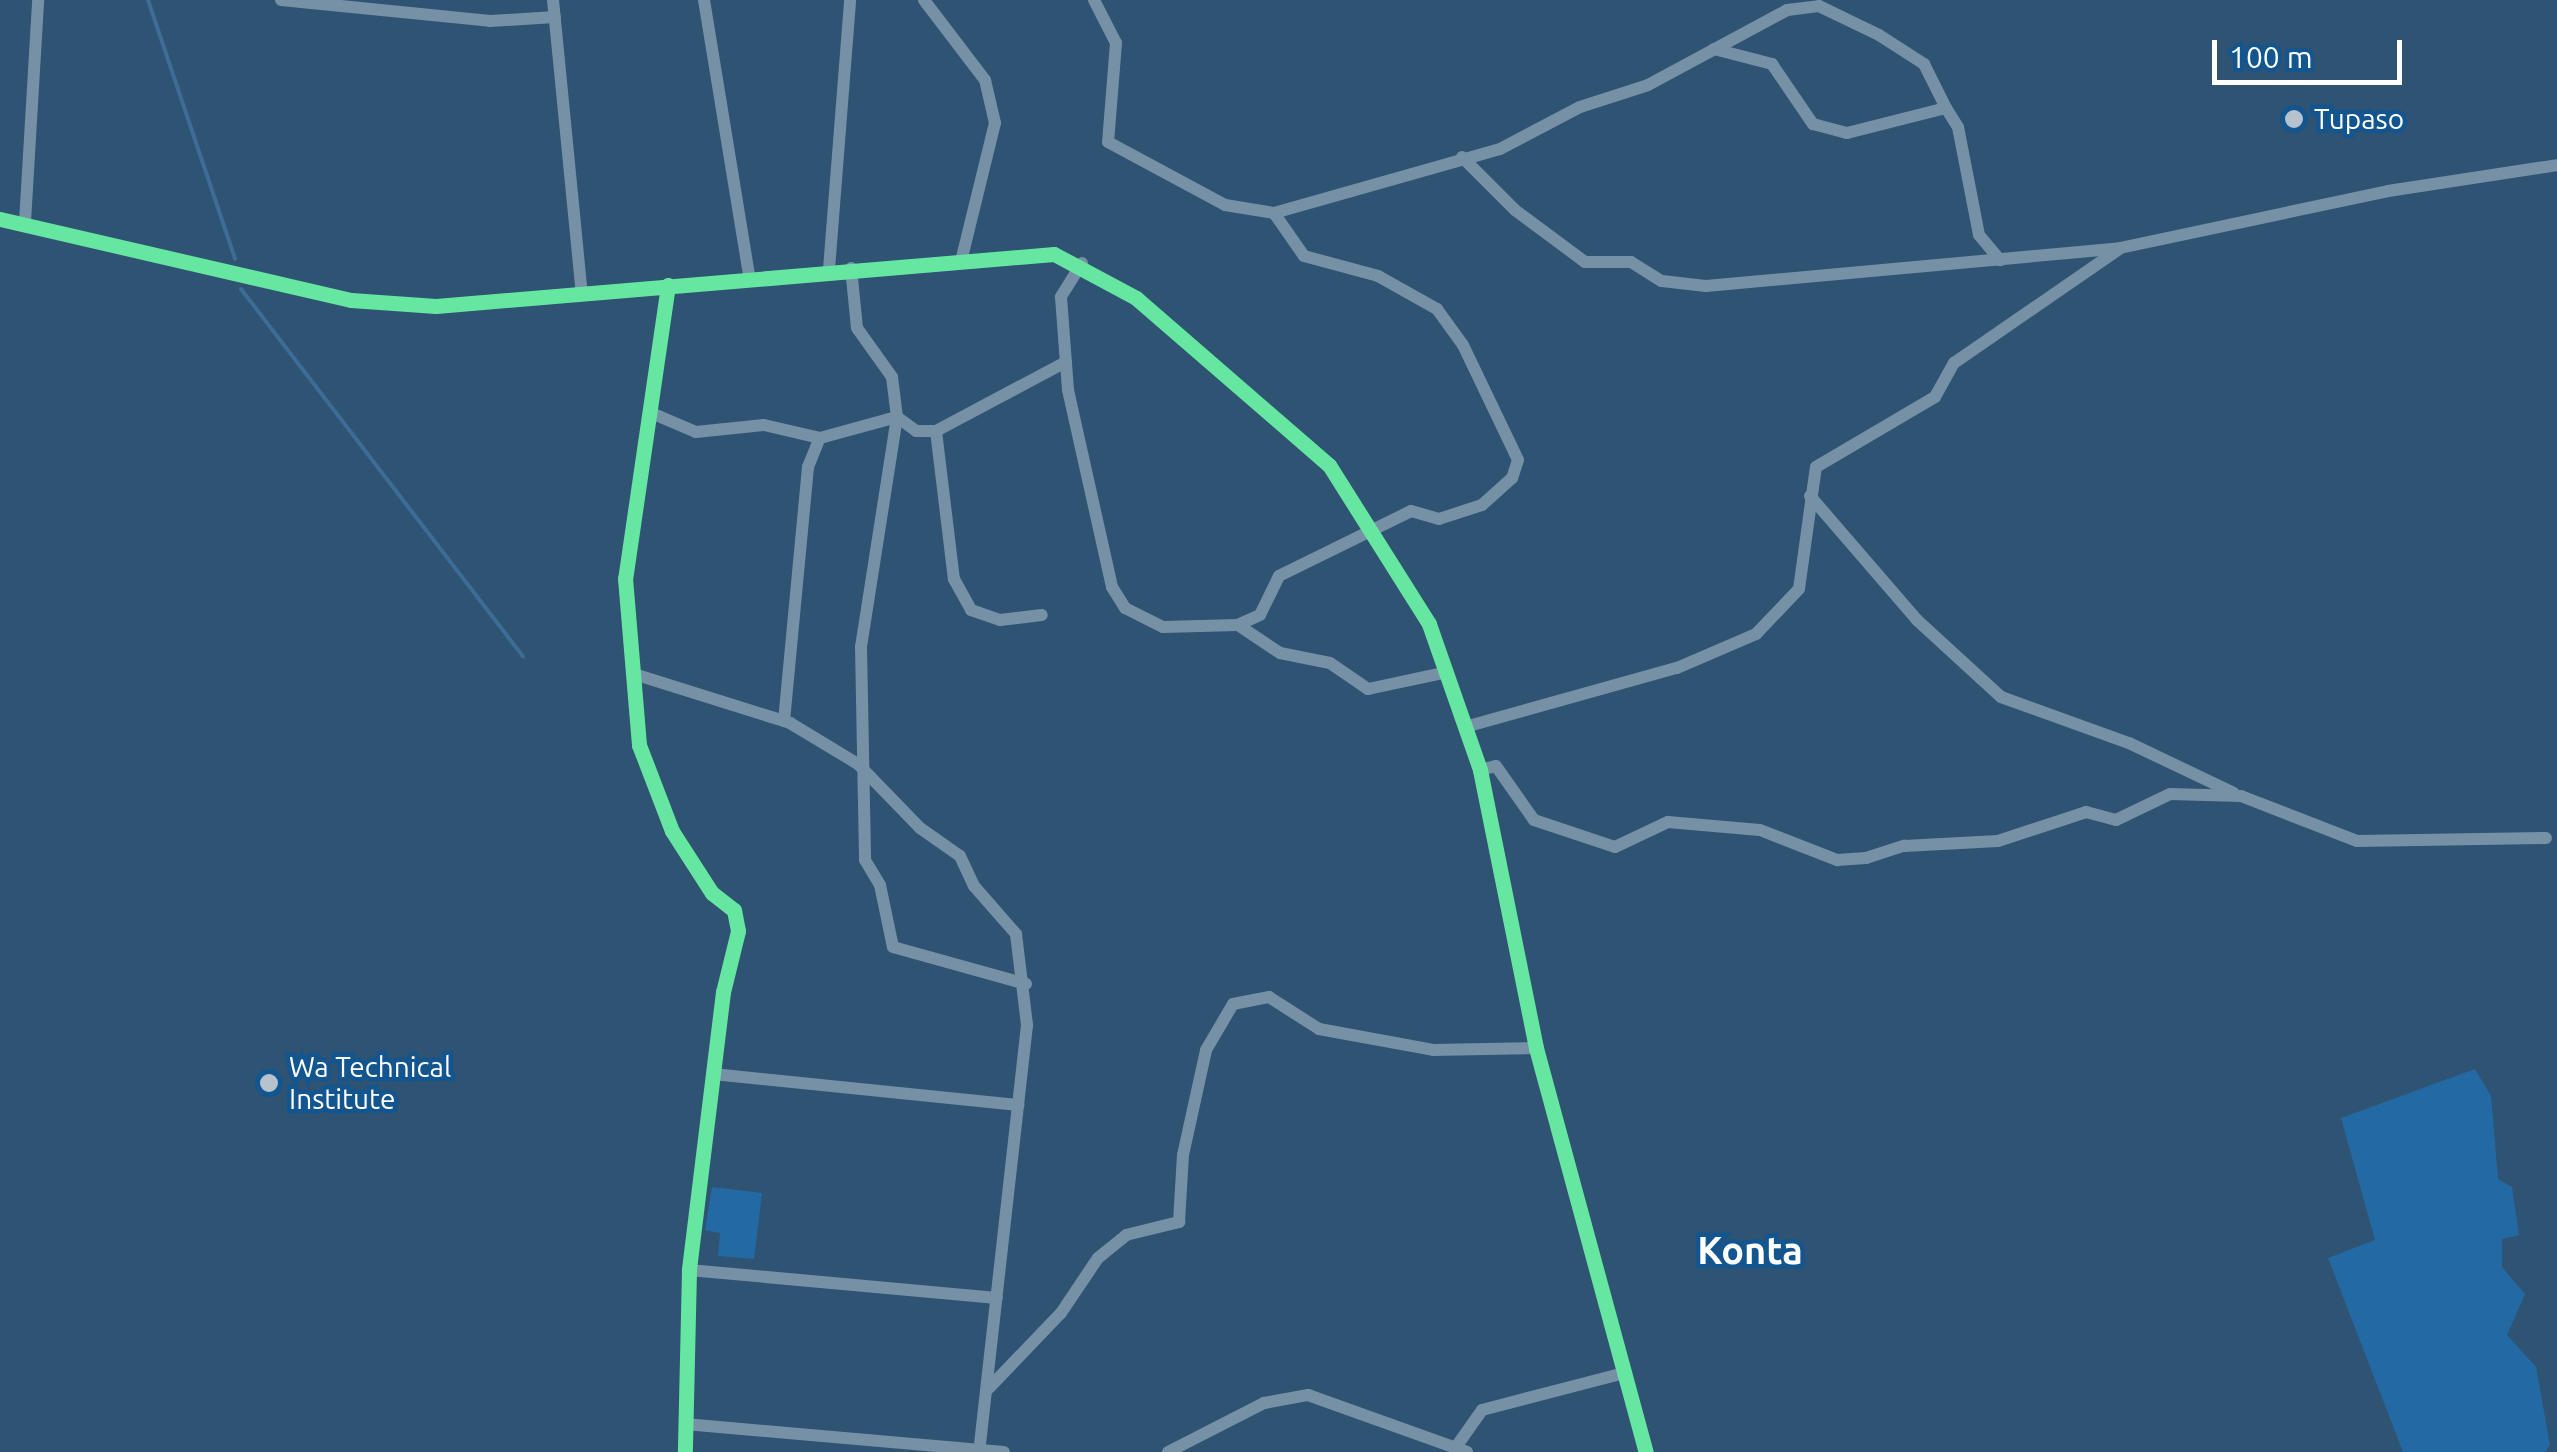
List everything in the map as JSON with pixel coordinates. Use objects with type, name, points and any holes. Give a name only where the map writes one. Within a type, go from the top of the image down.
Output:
[{"type":"street","points":[[25,222],[38,0]]},
{"type":"street","points":[[281,0],[388,5],[490,21],[555,17]]},
{"type":"street","points":[[553,0],[582,294]]},
{"type":"street","points":[[704,0],[749,276]]},
{"type":"street","points":[[829,269],[846,128],[850,0]]},
{"type":"street","points":[[924,0],[985,80],[995,123],[962,257]]},
{"type":"street","points":[[1094,0],[1116,43],[1108,142],[1225,205],[1274,213],[1500,149],[1714,49],[1750,25],[1820,6],[1924,64],[1958,127],[1979,236],[2000,260]]},
{"type":"street","points":[[1714,49],[1772,64],[1813,124],[1847,134],[1946,108]]},
{"type":"street","points":[[1462,157],[1514,210],[1585,262],[1630,262],[1662,281],[1706,286],[2120,248],[2557,164]]},
{"type":"street","points":[[1082,263],[1062,288],[1066,362],[1120,601],[1164,627],[1238,625],[1260,615],[1278,576],[1373,526],[1411,512],[1440,519],[1482,505],[1512,478],[1518,460],[1463,344],[1436,309],[1378,276],[1304,256],[1274,213]]},
{"type":"street","points":[[0,219],[351,300],[436,306],[962,257],[1054,254],[1082,263],[1212,356],[1329,465],[1373,526],[1429,624],[1480,770],[1497,838],[1536,1048],[1646,1452]]},
{"type":"street","points":[[1465,727],[1677,668],[1756,634],[1799,588],[1816,467],[1935,397],[1954,363],[2120,248]]},
{"type":"street","points":[[851,268],[857,328],[892,377],[897,416],[861,647],[858,764],[866,860],[880,885],[893,947],[1026,984]]},
{"type":"street","points":[[668,285],[625,578],[634,674],[645,770],[672,831],[712,893],[734,910],[738,931],[713,1074],[689,1270],[685,1452]]},
{"type":"street","points":[[897,416],[916,431],[936,432],[1066,362]]},
{"type":"street","points":[[649,412],[696,432],[764,425],[820,438],[897,416]]},
{"type":"street","points":[[936,432],[954,579],[971,610],[1000,620],[1042,615]]},
{"type":"street","points":[[784,721],[808,467],[820,438]]},
{"type":"street","points":[[1810,496],[1917,620],[2001,697],[2129,742],[2241,796],[2357,841],[2546,838]]},
{"type":"street","points":[[1238,625],[1280,653],[1330,663],[1368,689],[1446,672]]},
{"type":"street","points":[[634,674],[784,721],[858,764],[920,828],[960,856],[974,886],[1016,934],[1026,984],[1018,1105],[979,1450]]},
{"type":"street","points":[[1480,770],[1496,766],[1534,820],[1584,841],[1615,847],[1668,822],[1760,830],[1838,860],[1904,846],[1998,841],[2086,812],[2116,820],[2170,794],[2241,796]]},
{"type":"street","points":[[989,1388],[1061,1312],[1098,1258],[1126,1235],[1179,1222],[1183,1155],[1206,1050],[1233,1004],[1269,997],[1318,1029],[1433,1050],[1536,1048]]},
{"type":"street","points":[[713,1074],[1018,1105]]},
{"type":"street","points":[[689,1270],[998,1298]]},
{"type":"street","points":[[1168,1452],[1264,1403],[1308,1394],[1461,1449],[1482,1410],[1624,1373]]},
{"type":"street","points":[[685,1424],[1004,1452]]},
{"type":"street","points":[[823,1452],[824,1435]]},
{"type":"shaded area","points":[[2475,1069],[2491,1096],[2498,1179],[2512,1187],[2519,1235],[2502,1239],[2502,1267],[2525,1294],[2507,1335],[2536,1367],[2550,1445],[2545,1452],[2403,1452],[2328,1258],[2375,1240],[2341,1118]]},
{"type":"shaded area","points":[[712,1187],[762,1193],[754,1259],[718,1256],[720,1233],[705,1230]]},
{"type":"waterway","points":[[148,0],[235,259]]},
{"type":"waterway","points":[[241,289],[523,656]]},
{"type":"cycle path","points":[[0,219],[351,300],[436,306],[1054,254],[1136,298],[1329,465],[1429,624],[1480,770],[1536,1048],[1646,1452]]},
{"type":"cycle path","points":[[668,285],[625,578],[639,745],[672,831],[712,893],[734,910],[738,931],[723,992],[689,1270],[685,1452]]},
{"type":"place","name":"Tupaso","points":[[2294,119]]},
{"type":"place","name":"Wa Technical Institute","points":[[269,1083]]},
{"type":"district","name":"Konta","points":[[1750,1251]]}]
